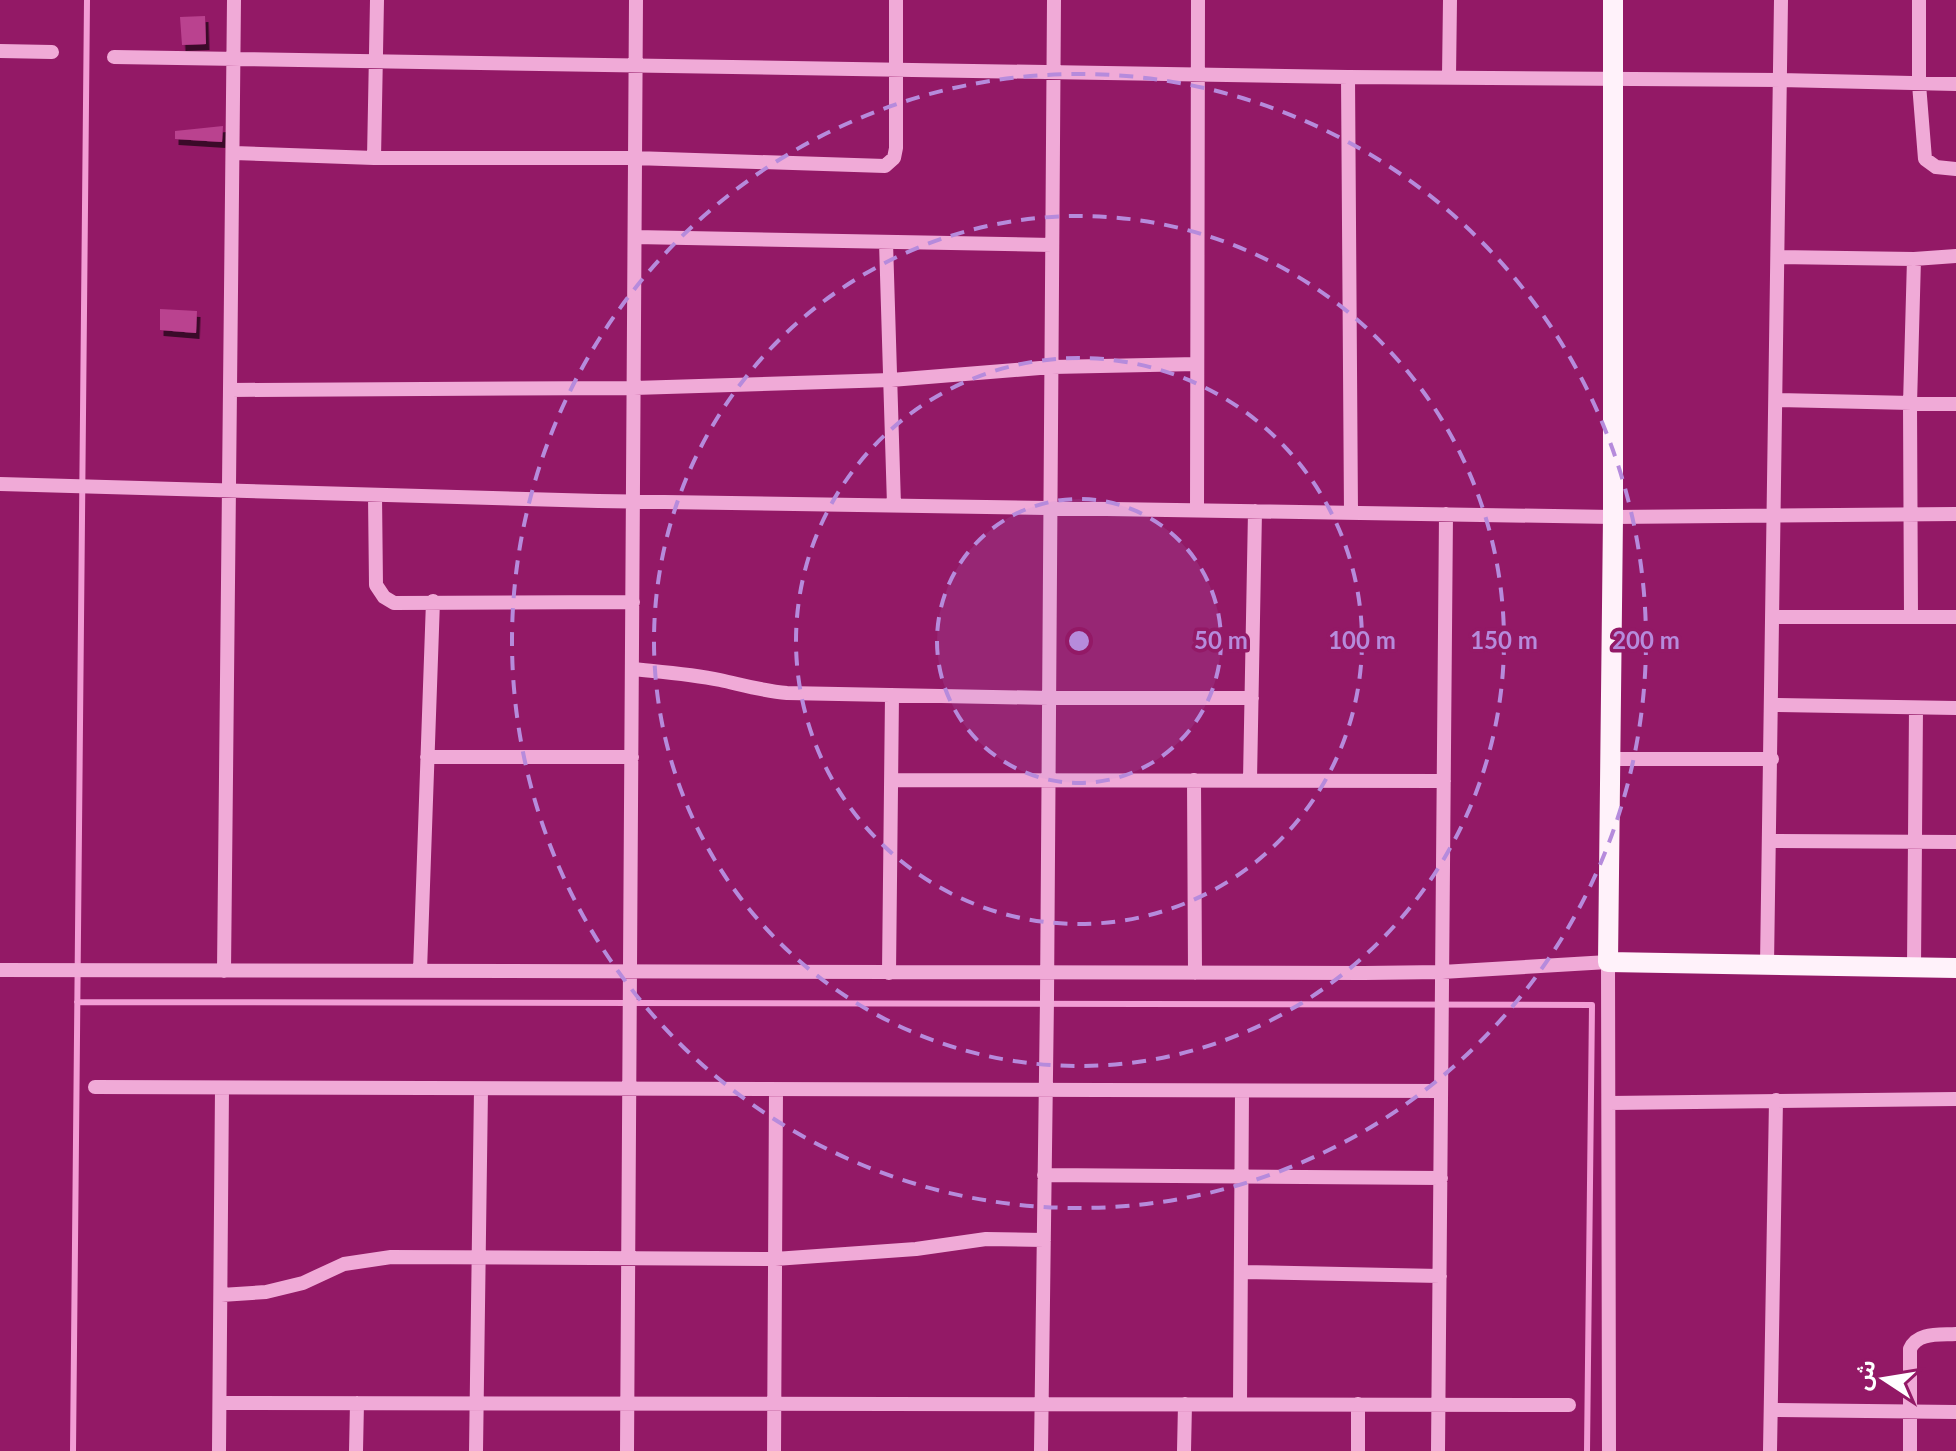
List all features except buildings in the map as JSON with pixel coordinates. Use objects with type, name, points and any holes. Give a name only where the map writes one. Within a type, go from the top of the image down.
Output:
[{"type":"main road","points":[[1613,0],[1613,517],[1608,962],[1956,968]]},
{"type":"street","points":[[224,971],[234,0]]},
{"type":"street","points":[[374,158],[377,0]]},
{"type":"street","points":[[627,1451],[636,0]]},
{"type":"street","points":[[234,153],[374,158],[634,158],[885,166],[894,158],[896,148],[896,0]]},
{"type":"street","points":[[1041,1451],[1054,0]]},
{"type":"street","points":[[1197,510],[1198,0]]},
{"type":"street","points":[[1449,77],[1450,0]]},
{"type":"street","points":[[1767,965],[1781,0]]},
{"type":"street","points":[[1919,0],[1919,84],[1925,159],[1936,167],[1956,169]]},
{"type":"street","points":[[0,51],[52,52]]},
{"type":"street","points":[[114,57],[1956,84]]},
{"type":"street","points":[[1348,77],[1351,513]]},
{"type":"street","points":[[635,237],[1052,245]]},
{"type":"street","points":[[886,242],[894,505]]},
{"type":"street","points":[[1778,257],[1914,259],[1956,256]]},
{"type":"street","points":[[1911,617],[1910,404],[1914,259]]},
{"type":"street","points":[[230,390],[634,388],[891,380],[1052,367],[1197,364]]},
{"type":"street","points":[[1776,400],[1956,404]]},
{"type":"street","points":[[0,484],[633,501],[1351,513],[1613,517],[1956,514]]},
{"type":"street","points":[[375,495],[376,585],[384,597],[394,603],[633,602]]},
{"type":"street","points":[[1250,780],[1255,511]]},
{"type":"street","points":[[1438,1451],[1446,514]]},
{"type":"street","points":[[420,971],[433,601]]},
{"type":"street","points":[[1774,617],[1956,617]]},
{"type":"street","points":[[633,669],[686,674],[722,680],[754,690],[787,693],[1252,698]]},
{"type":"street","points":[[889,973],[892,695]]},
{"type":"street","points":[[1773,705],[1956,708]]},
{"type":"street","points":[[1914,968],[1916,708]]},
{"type":"street","points":[[427,757],[632,757]]},
{"type":"street","points":[[1610,759],[1772,759]]},
{"type":"street","points":[[892,780],[1444,781]]},
{"type":"street","points":[[1194,780],[1195,973]]},
{"type":"street","points":[[1771,841],[1956,842]]},
{"type":"street","points":[[0,970],[1442,972],[1608,962],[1609,1451]]},
{"type":"street","points":[[95,1087],[1441,1091]]},
{"type":"street","points":[[219,1451],[222,1088]]},
{"type":"street","points":[[476,1451],[481,1089]]},
{"type":"street","points":[[774,1451],[776,1090]]},
{"type":"street","points":[[1240,1404],[1242,1091]]},
{"type":"street","points":[[1609,1103],[1956,1099]]},
{"type":"street","points":[[1770,1451],[1776,1100]]},
{"type":"street","points":[[1044,1175],[1441,1178]]},
{"type":"street","points":[[221,1295],[266,1292],[303,1283],[344,1264],[391,1257],[775,1259],[916,1249],[986,1239],[1044,1240]]},
{"type":"street","points":[[1241,1272],[1440,1276]]},
{"type":"street","points":[[1910,1451],[1910,1349],[1913,1341],[1919,1337],[1956,1334]]},
{"type":"street","points":[[220,1403],[1569,1405]]},
{"type":"street","points":[[356,1451],[357,1403]]},
{"type":"street","points":[[1184,1451],[1185,1404]]},
{"type":"street","points":[[1358,1404],[1358,1451]]},
{"type":"street","points":[[1771,1410],[1956,1412]]},
{"type":"waterway","points":[[73,1451],[87,0]]},
{"type":"waterway","points":[[77,1002],[1592,1005],[1587,1451]]}]
